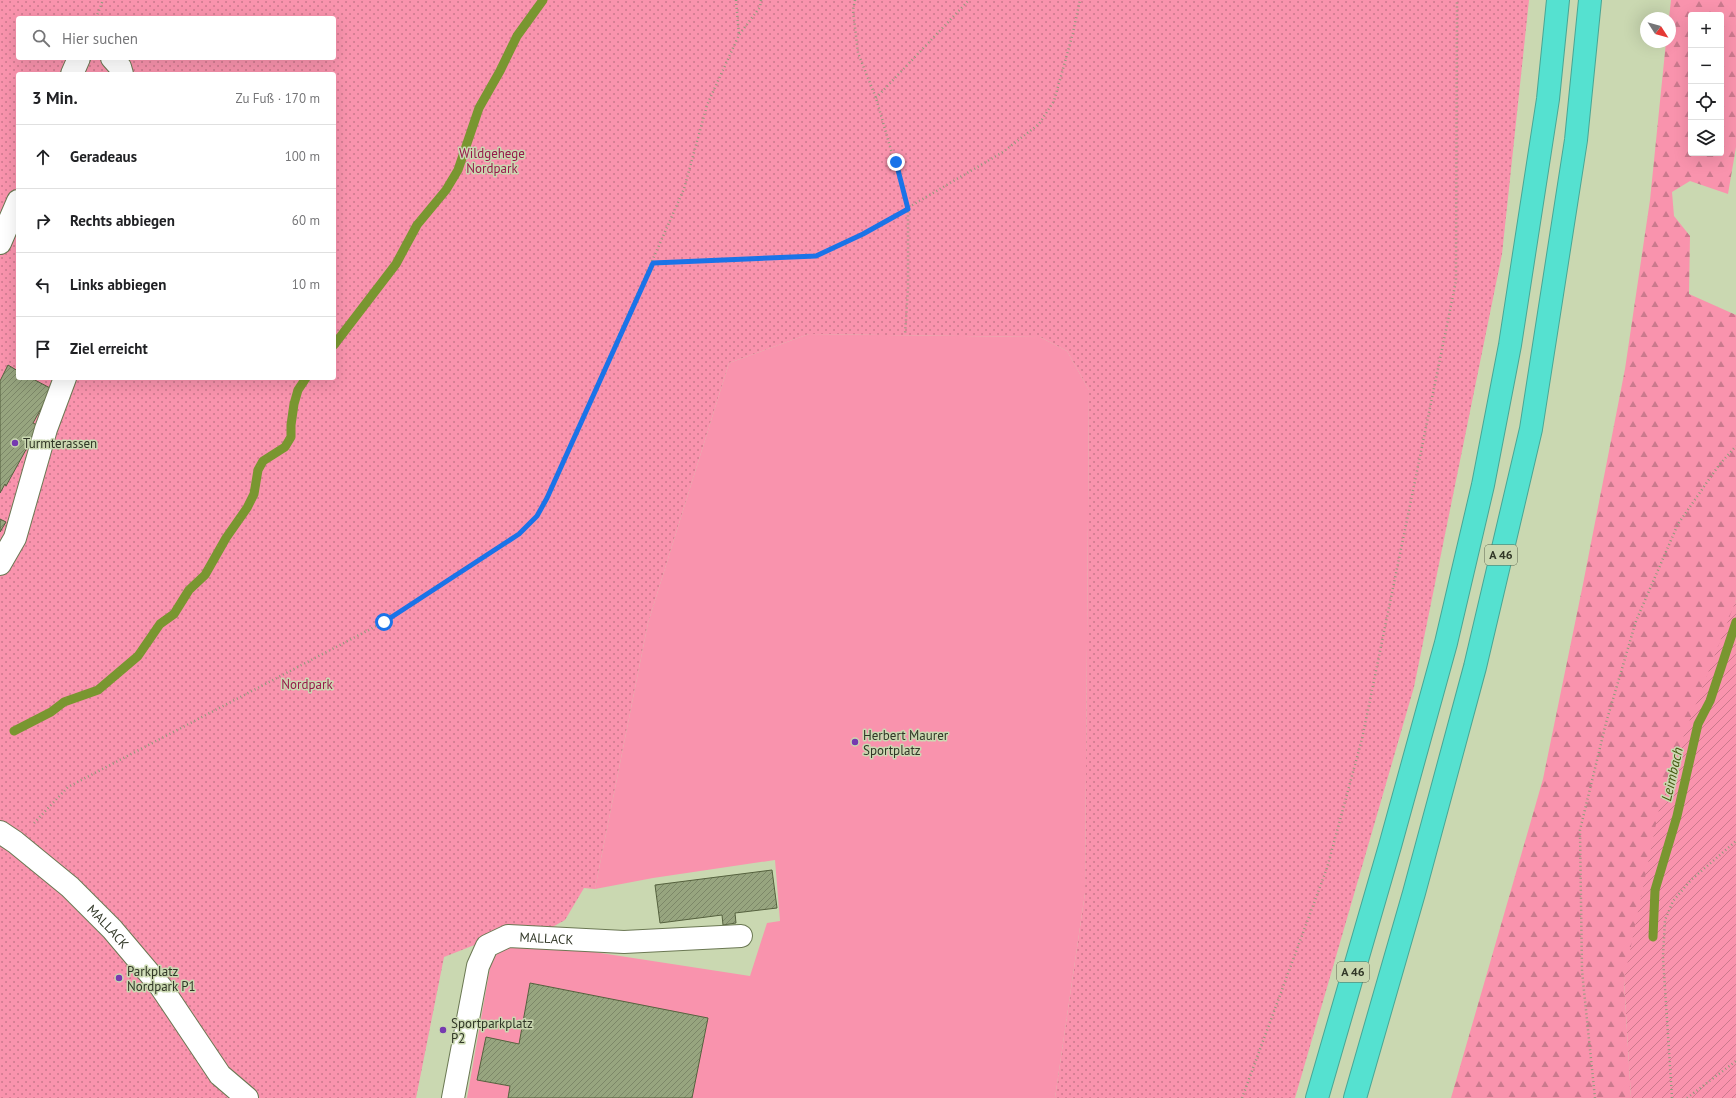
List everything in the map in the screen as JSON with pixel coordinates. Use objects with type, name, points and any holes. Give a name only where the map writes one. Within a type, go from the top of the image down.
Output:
[{"type":"highway","name":"A 46","points":[[1317,1098],[1390,846],[1444,651],[1483,485],[1511,338],[1548,99],[1558,0]]},
{"type":"highway","name":"A 46","points":[[1355,1098],[1416,885],[1473,675],[1531,429],[1576,140],[1590,0]]},
{"type":"street","points":[[73,72],[78,60]]},
{"type":"street","points":[[114,60],[120,67],[121,72]]},
{"type":"street","points":[[0,243],[16,206]]},
{"type":"street","points":[[0,564],[15,538],[46,429],[64,380]]},
{"type":"street","name":"MALLACK","points":[[8,837],[70,887],[112,929],[161,987],[220,1075],[247,1098]]},
{"type":"street","name":"MALLACK","points":[[453,1098],[478,966],[488,946],[508,936],[624,942],[741,936]]},
{"type":"path","points":[[97,16],[103,0]]},
{"type":"path","points":[[736,0],[739,35]]},
{"type":"path","points":[[8,837],[68,787],[384,622],[519,534],[537,516],[547,498],[653,263],[684,189],[708,105],[739,35],[760,7],[762,0]]},
{"type":"path","points":[[855,0],[853,10],[858,53],[876,98],[908,209],[908,288],[905,335]]},
{"type":"path","points":[[876,98],[969,0]]},
{"type":"path","points":[[653,263],[816,256],[863,234],[908,209],[1003,152],[1039,124],[1054,101],[1073,33],[1080,0]]},
{"type":"path","points":[[1242,1098],[1327,868],[1362,739],[1456,281],[1457,0]]},
{"type":"path","points":[[1595,1098],[1582,971],[1580,830],[1606,723],[1636,621],[1678,524],[1719,465],[1736,446]]},
{"type":"path","points":[[1672,1098],[1662,957],[1665,920],[1673,901],[1692,880],[1736,841]]},
{"type":"path","points":[[1687,1098],[1736,1061]]},
{"type":"green space","name":"Nordpark","points":[[0,0],[1529,0],[1502,254],[1414,687],[1295,1098],[1055,1098],[1085,893],[1089,390],[1067,351],[1040,337],[809,334],[729,363],[648,623],[595,889],[584,888],[565,920],[547,930],[505,933],[444,957],[416,1098],[0,1098]]},
{"type":"green space","points":[[1671,0],[1736,0],[1736,147],[1728,194],[1690,181],[1672,192],[1674,216],[1690,236],[1689,294],[1736,315],[1736,600],[1624,980],[1631,1098],[1451,1098],[1543,779],[1625,369],[1650,200],[1665,48],[1676,48],[1676,12],[1670,12]]},
{"type":"green space","name":"Herbert Maurer Sportplatz","points":[[809,334],[1040,337],[1067,351],[1089,390],[1085,893],[1055,1098],[467,1098],[491,962],[503,945],[529,942],[750,976],[767,923],[780,921],[775,860],[653,878],[595,889],[648,623],[729,363]]},
{"type":"green space","points":[[1736,600],[1736,1098],[1631,1098],[1624,980],[1663,790]]},
{"type":"building","name":"Turmterassen","points":[[8,365],[16,370],[16,380],[35,380],[52,389],[33,423],[39,426],[6,486],[5,484],[0,493],[0,381]]},
{"type":"building","points":[[0,519],[6,522],[0,532]]},
{"type":"building","points":[[772,870],[777,908],[735,913],[736,923],[723,925],[722,915],[660,923],[655,885]]},
{"type":"building","points":[[530,983],[708,1018],[692,1098],[508,1098],[510,1086],[477,1080],[486,1037],[519,1044]]},
{"type":"waterway","points":[[336,342],[396,264],[417,225],[446,190],[458,170],[479,108],[500,71],[517,36],[543,0]]},
{"type":"waterway","points":[[14,731],[51,712],[64,702],[98,690],[138,656],[160,624],[174,614],[189,590],[205,575],[226,538],[247,508],[254,494],[258,470],[263,461],[285,447],[291,437],[294,404],[298,390],[305,380]]},
{"type":"waterway","name":"Leimbach","points":[[1653,937],[1655,890],[1677,816],[1698,724],[1710,701],[1736,622]]},
{"type":"place","name":"Turmterassen","points":[[15,443]]},
{"type":"place","name":"Herbert Maurer Sportplatz","points":[[855,742]]},
{"type":"place","name":"Parkplatz Nordpark P1","points":[[119,978]]},
{"type":"place","name":"Sportparkplatz P2","points":[[443,1030]]},
{"type":"route","points":[[384,622],[519,534],[537,516],[547,498],[653,263],[816,256],[863,234],[908,209],[896,162]]},
{"type":"park label","name":"Wildgehege Nordpark","points":[[492,160]]}]
